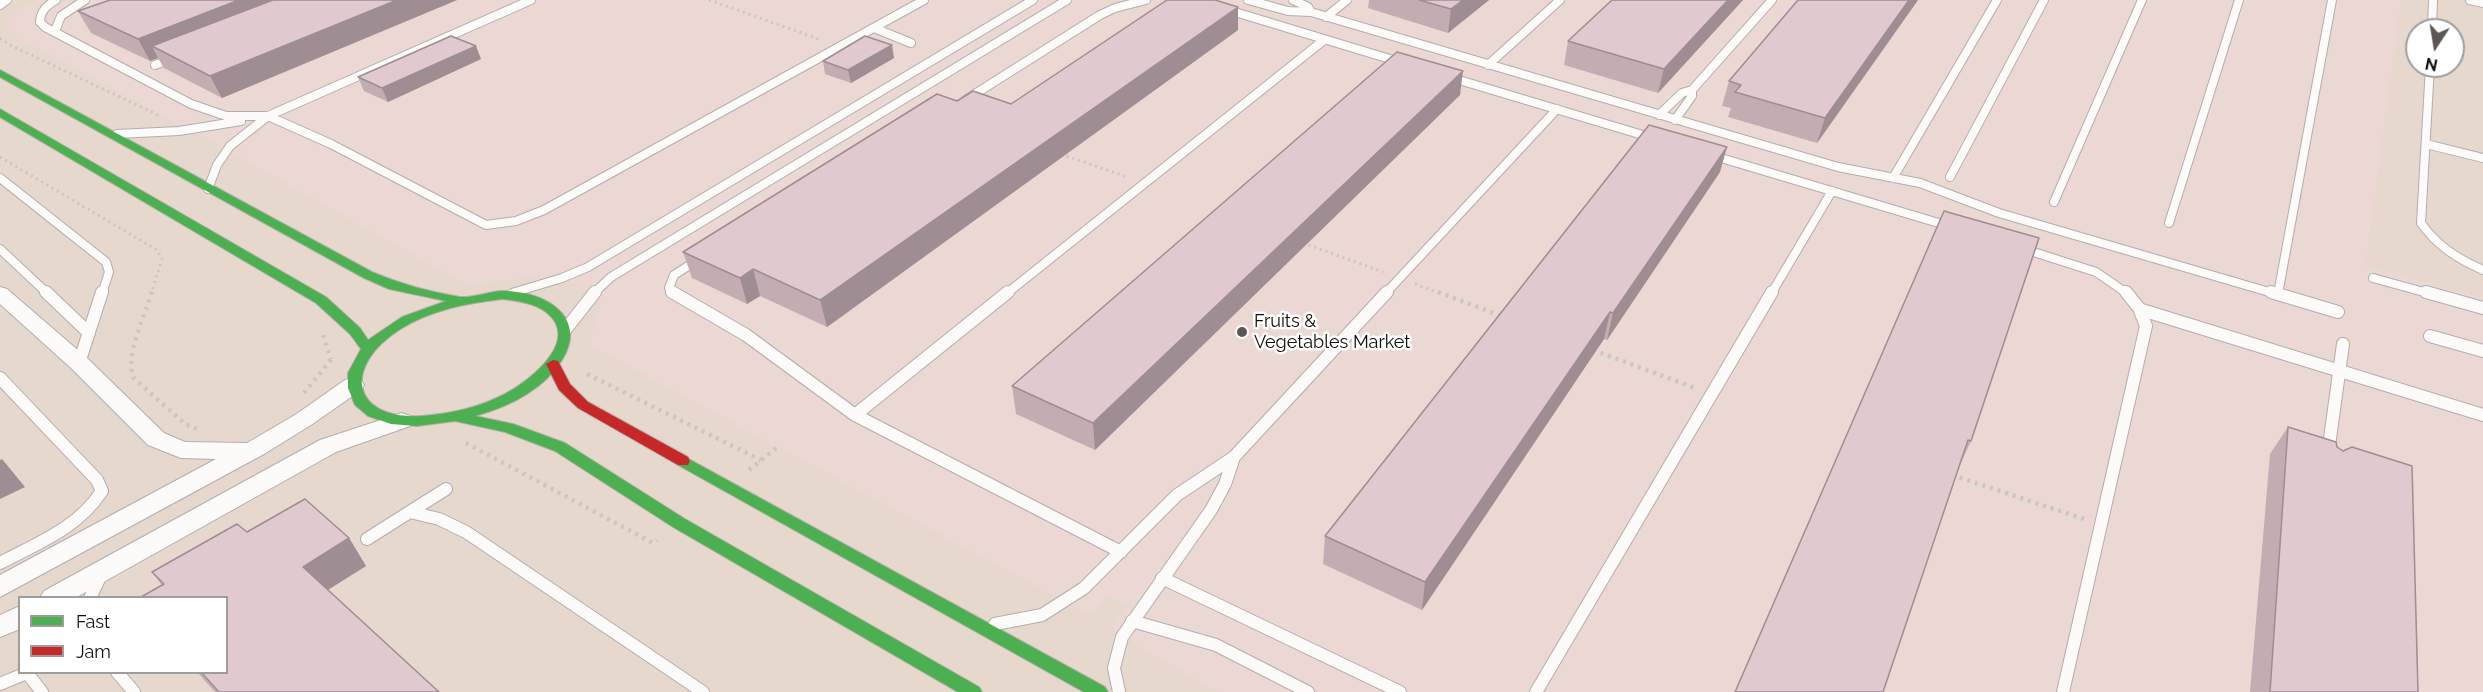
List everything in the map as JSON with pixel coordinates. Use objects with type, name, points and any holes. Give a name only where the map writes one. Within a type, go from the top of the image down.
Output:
[{"type":"street","points":[[0,73],[368,275],[394,286],[458,300]]},
{"type":"street","points":[[0,112],[321,300],[355,331],[368,350]]},
{"type":"street","points":[[0,293],[79,363],[156,439],[181,450],[215,453],[256,448]]},
{"type":"street","points":[[503,295],[539,301],[553,308],[562,318],[566,330],[564,346],[554,364],[536,381],[513,396],[486,408],[456,417],[428,421],[402,421],[382,416],[366,409],[357,398],[353,385],[356,368],[368,350],[385,334],[407,320],[458,300],[503,295]]},
{"type":"street","points":[[554,364],[557,380],[583,405],[1099,692]]},
{"type":"street","points":[[0,587],[256,448],[303,420],[353,385]]},
{"type":"street","points":[[456,417],[508,428],[560,447],[680,523],[972,692]]},
{"type":"street","points":[[55,596],[328,446],[402,421]]},
{"type":"street","points":[[0,627],[18,617]]},
{"type":"lane","points":[[0,5],[8,0]]},
{"type":"lane","points":[[56,0],[39,16],[40,22],[45,27],[191,104],[226,116],[268,116],[331,144],[486,225],[505,225],[544,210],[924,0]]},
{"type":"lane","points":[[54,31],[54,24],[60,16],[85,0]]},
{"type":"lane","points":[[208,189],[213,168],[226,150],[243,133],[268,116],[531,0]]},
{"type":"lane","points":[[503,295],[552,281],[588,267],[1033,0]]},
{"type":"lane","points":[[566,330],[577,311],[611,277],[1067,0]]},
{"type":"lane","points":[[959,104],[1100,15],[1115,8],[1146,0]]},
{"type":"lane","points":[[1248,0],[1288,11],[1318,15],[1838,167],[1928,186],[2000,213],[2338,312]]},
{"type":"lane","points":[[1293,0],[1318,15]]},
{"type":"lane","points":[[1318,15],[1336,0]]},
{"type":"lane","points":[[1318,15],[1347,0]]},
{"type":"lane","points":[[1488,65],[1560,0]]},
{"type":"lane","points":[[1659,115],[1682,93],[1692,90],[1772,0]]},
{"type":"lane","points":[[1893,178],[1997,0]]},
{"type":"lane","points":[[1950,177],[2043,0]]},
{"type":"lane","points":[[2054,202],[2142,0]]},
{"type":"lane","points":[[2169,223],[2239,0]]},
{"type":"lane","points":[[2278,294],[2332,0]]},
{"type":"lane","points":[[2423,0],[2433,2],[2432,18]]},
{"type":"lane","points":[[2470,0],[2483,3]]},
{"type":"lane","points":[[1218,6],[1413,66]]},
{"type":"lane","points":[[874,28],[911,43]]},
{"type":"lane","points":[[855,415],[1324,40]]},
{"type":"lane","points":[[154,65],[188,52]]},
{"type":"lane","points":[[1435,73],[1671,143]]},
{"type":"lane","points":[[2429,78],[2421,223],[2429,237],[2446,251],[2483,270]]},
{"type":"lane","points":[[1675,120],[1692,96],[1692,90]]},
{"type":"lane","points":[[191,104],[205,116],[208,128]]},
{"type":"lane","points":[[980,626],[1024,621],[1047,613],[1067,601],[1095,578],[1177,495],[1204,474],[1234,457],[1557,109]]},
{"type":"lane","points":[[109,133],[145,134],[208,128],[268,116]]},
{"type":"lane","points":[[2426,144],[2483,158]]},
{"type":"lane","points":[[1706,154],[1966,231]]},
{"type":"lane","points":[[0,178],[106,262],[110,272],[79,363]]},
{"type":"lane","points":[[1536,692],[1832,191]]},
{"type":"lane","points":[[2011,244],[2084,266],[2109,279],[2129,294],[2142,310],[2146,326],[2063,692]]},
{"type":"lane","points":[[0,249],[89,333]]},
{"type":"lane","points":[[712,251],[674,275],[669,288],[672,293],[746,335],[855,415],[1121,552]]},
{"type":"lane","points":[[2373,278],[2483,308]]},
{"type":"lane","points":[[2142,310],[2483,415]]},
{"type":"lane","points":[[2430,336],[2483,351]]},
{"type":"lane","points":[[2327,460],[2343,344]]},
{"type":"lane","points":[[0,378],[97,480],[102,491],[94,507],[75,522],[0,563]]},
{"type":"lane","points":[[1119,692],[1114,668],[1122,637],[1211,510],[1225,484],[1234,457]]},
{"type":"lane","points":[[367,539],[446,489]]},
{"type":"lane","points":[[410,512],[441,519],[466,532],[703,692]]},
{"type":"lane","points":[[90,596],[104,569]]},
{"type":"lane","points":[[1162,578],[1400,692]]},
{"type":"lane","points":[[1132,621],[1216,645],[1308,692]]},
{"type":"lane","points":[[0,684],[25,674]]},
{"type":"lane","points":[[29,674],[42,692]]},
{"type":"lane","points":[[119,674],[134,692]]},
{"type":"path","points":[[709,0],[839,47]]},
{"type":"path","points":[[0,38],[10,45],[189,130]]},
{"type":"path","points":[[1056,152],[1145,183]]},
{"type":"path","points":[[0,157],[157,250],[162,260],[131,358],[130,370],[134,378],[185,424],[200,431]]},
{"type":"path","points":[[1299,241],[1511,320]]},
{"type":"path","points":[[302,394],[355,331]]},
{"type":"path","points":[[1589,349],[1712,394]]},
{"type":"path","points":[[577,369],[761,460]]},
{"type":"path","points":[[456,438],[652,543]]},
{"type":"path","points":[[462,438],[469,439]]},
{"type":"path","points":[[728,486],[779,446]]},
{"type":"path","points":[[1948,474],[2101,525]]},
{"type":"shaded area","name":"Fruits & Vegetables Market","points":[[0,0],[2483,0],[2483,692],[0,692]]},
{"type":"shaded area","name":"Fruits & Vegetables Market","points":[[40,0],[2401,0],[2365,266],[2483,298],[2483,692],[1218,692],[1122,637],[1112,627],[1129,607],[1107,596],[1088,614],[590,345],[601,298],[562,278],[550,276],[466,284],[227,150],[12,34],[4,23],[16,11]]},
{"type":"building","points":[[110,0],[239,0],[138,39],[78,11]]},
{"type":"building","points":[[273,0],[397,0],[210,76],[152,46]]},
{"type":"building","points":[[1167,0],[1215,0],[1238,7],[820,300],[753,269],[740,278],[683,252],[937,94],[957,101],[973,91],[1011,104]]},
{"type":"building","points":[[1419,0],[1463,0],[1451,9]]},
{"type":"building","points":[[1612,0],[1728,0],[1664,69],[1568,41]]},
{"type":"building","points":[[1798,0],[1909,0],[1825,118],[1735,92],[1741,85],[1729,81]]},
{"type":"building","points":[[451,36],[476,46],[382,88],[358,77]]},
{"type":"building","points":[[865,36],[892,45],[848,70],[823,61]]},
{"type":"building","points":[[1397,52],[1463,71],[1093,423],[1012,386]]},
{"type":"building","points":[[1649,125],[1727,147],[1613,313],[1610,312],[1425,582],[1325,536]]},
{"type":"building","points":[[1944,211],[2039,238],[1883,692],[1735,692]]},
{"type":"building","points":[[2288,427],[2336,442],[2337,447],[2343,451],[2352,447],[2412,466],[2418,692],[2270,692]]},
{"type":"building","points":[[305,499],[349,538],[303,567],[439,692],[219,692],[203,674],[228,674],[228,596],[143,596],[164,584],[152,572],[237,524],[247,532]]},
{"type":"traffic: fast","points":[[0,73],[368,275],[394,286],[458,300]]},
{"type":"traffic: fast","points":[[0,112],[321,300],[355,331],[368,350]]},
{"type":"traffic: fast","points":[[503,295],[540,303],[551,309],[562,321],[566,334],[563,347],[556,360],[533,383],[509,398],[476,411],[429,420],[391,419],[373,412],[360,401],[354,388],[355,373],[362,357],[375,341],[394,327],[433,309],[503,295]]},
{"type":"traffic: fast","points":[[456,417],[508,428],[560,447],[679,523],[973,692]]},
{"type":"traffic: fast","points":[[683,461],[1099,692]]},
{"type":"traffic: jam","points":[[553,364],[564,387],[583,405],[683,461]]},
{"type":"place","name":"Fruits & Vegetables Market","points":[[1242,332]]}]
